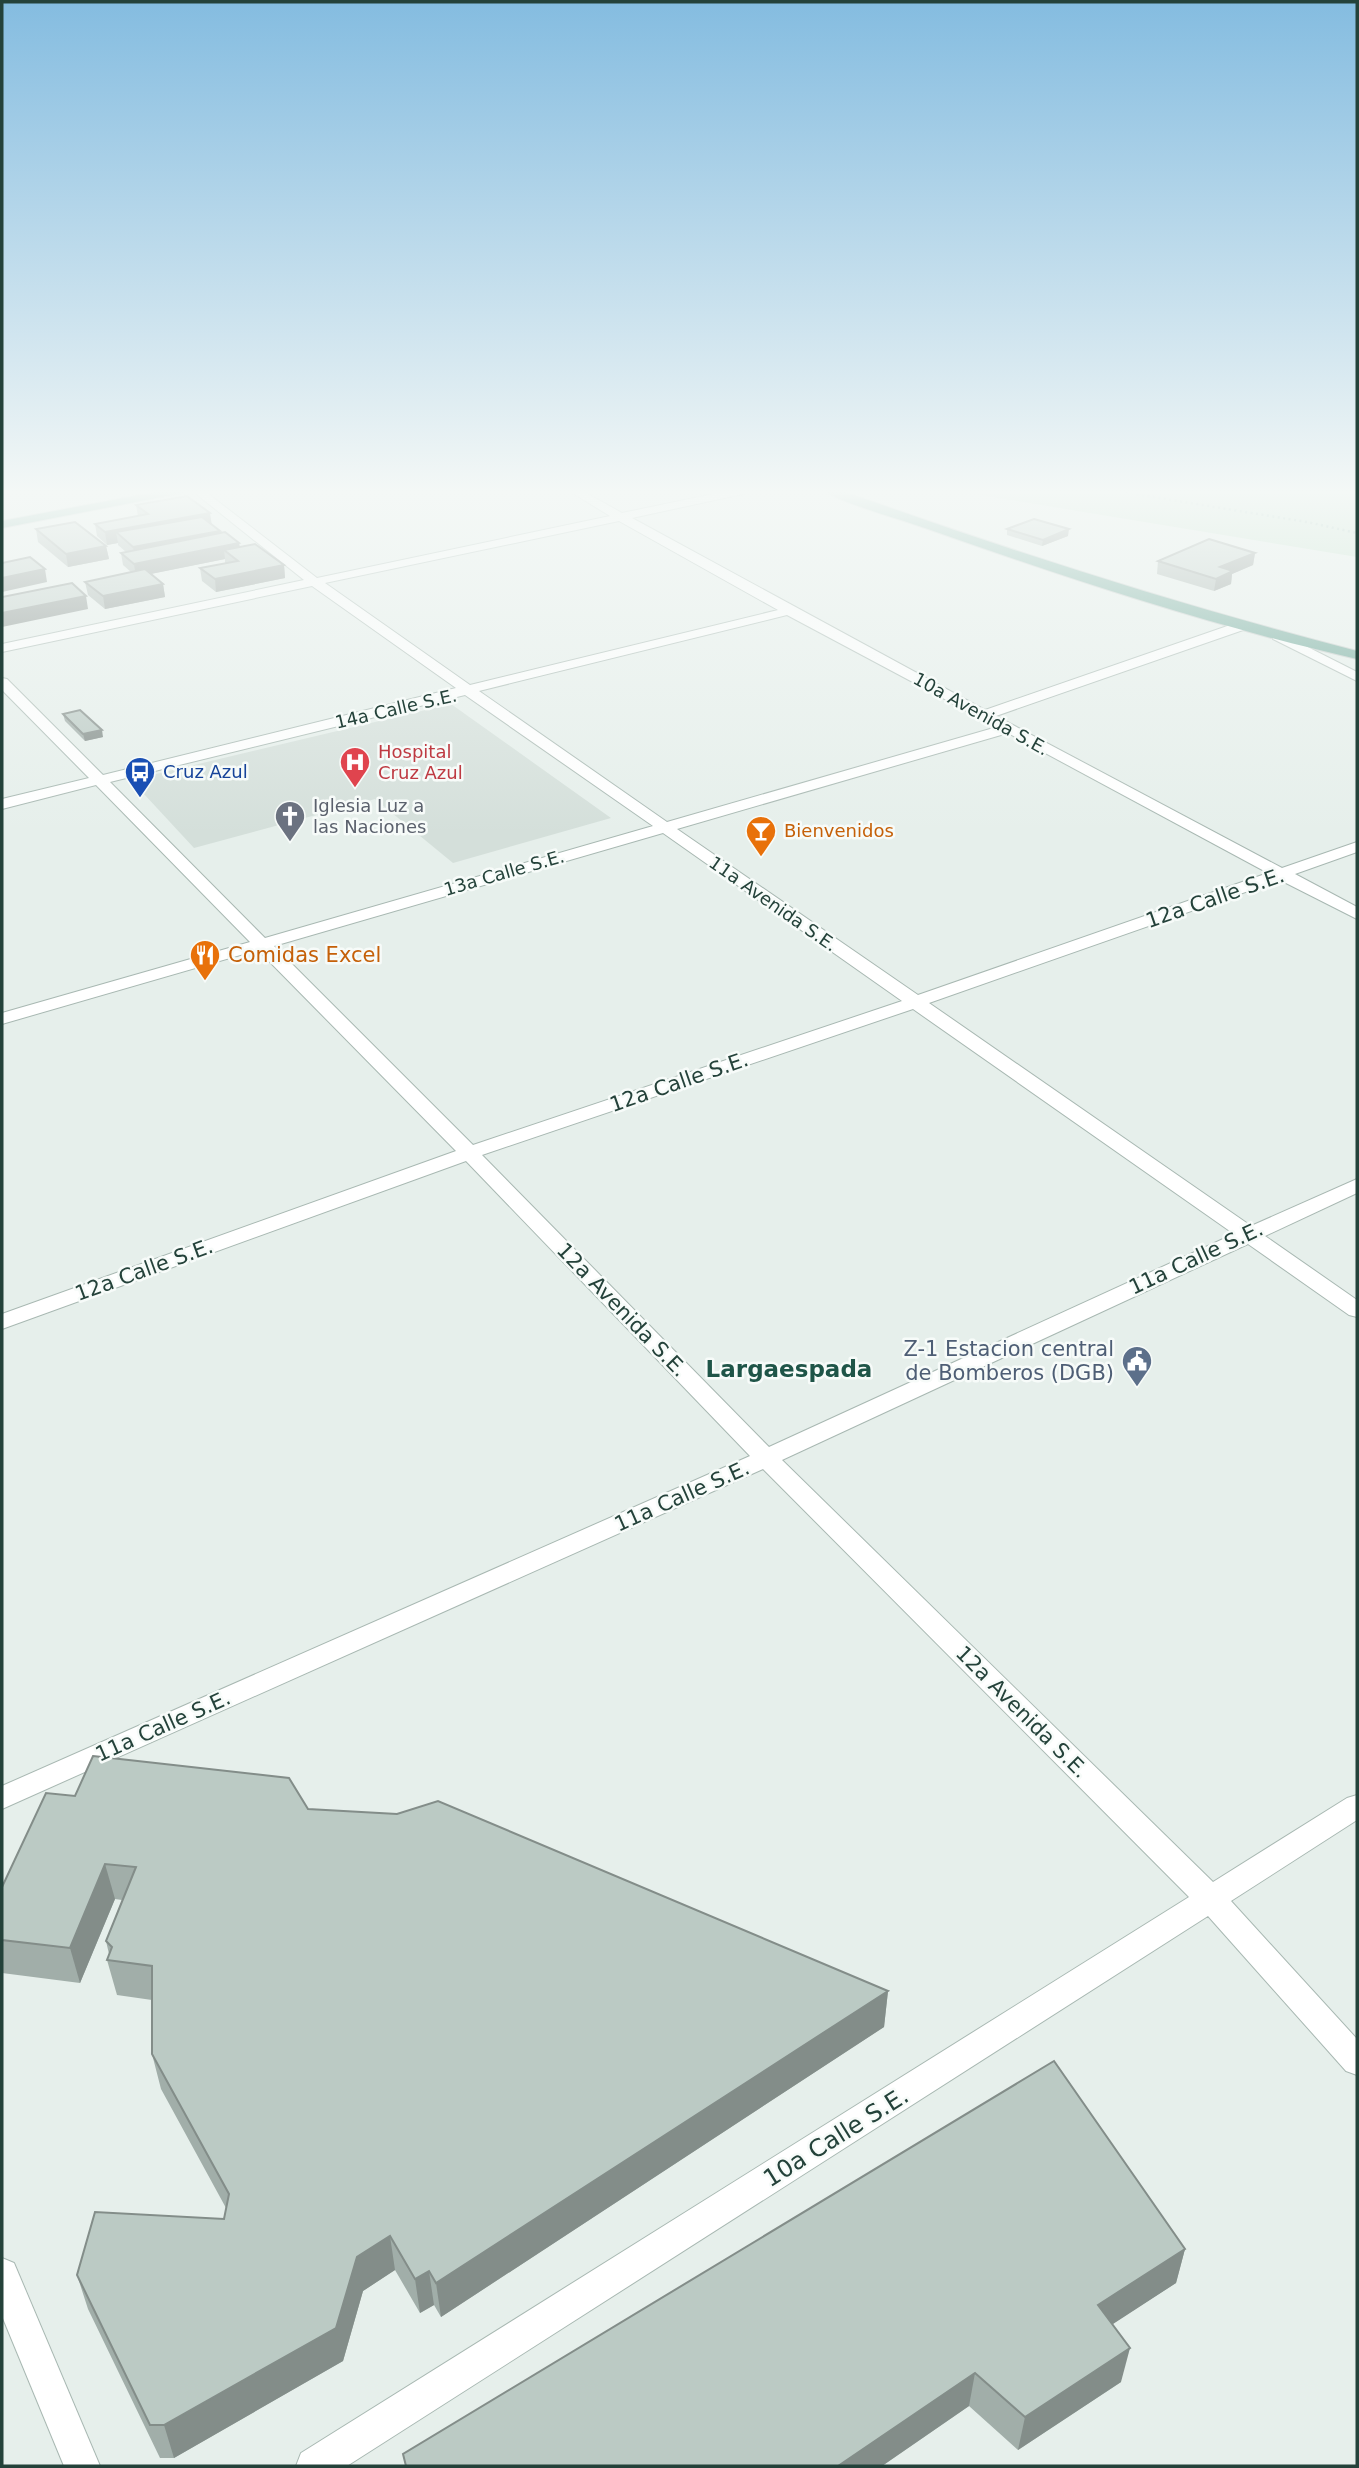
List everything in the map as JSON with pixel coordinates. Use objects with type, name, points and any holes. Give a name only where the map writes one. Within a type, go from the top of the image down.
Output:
[{"type":"main road","points":[[1170,604],[1241,626],[1357,655]]},
{"type":"street","points":[[2,648],[202,604]]},
{"type":"street","name":"11a Avenida S.E.","points":[[346,604],[913,1003],[1357,1310]]},
{"type":"street","name":"10a Avenida S.E.","points":[[777,604],[1357,915]]},
{"type":"street","name":"14a Calle S.E.","points":[[2,804],[789,611]]},
{"type":"street","points":[[985,715],[1241,626]]},
{"type":"street","points":[[1278,636],[1357,677]]},
{"type":"street","name":"12a Avenida S.E.","points":[[2,682],[469,1153],[766,1458],[1212,1900],[1357,2061]]},
{"type":"street","name":"13a Calle S.E.","points":[[2,1019],[1007,729]]},
{"type":"street","name":"12a Calle S.E.","points":[[2,1322],[469,1153],[913,1003],[1357,847]]},
{"type":"street","name":"11a Calle S.E.","points":[[2,1798],[766,1458],[1357,1185]]},
{"type":"street","name":"10a Calle S.E.","points":[[314,2466],[1357,1806]]},
{"type":"street","points":[[2,2275],[82,2466]]},
{"type":"shaded area","name":"Hospital Cruz Azul","points":[[451,704],[611,818],[453,863],[375,799],[194,848],[131,780]]},
{"type":"building","points":[[2,604],[46,604],[2,613]]},
{"type":"building","points":[[80,710],[102,730],[83,734],[63,714]]},
{"type":"building","points":[[93,1756],[289,1778],[308,1809],[397,1814],[438,1801],[888,1991],[436,2283],[429,2271],[415,2279],[390,2236],[357,2257],[336,2328],[164,2425],[150,2425],[77,2275],[95,2212],[224,2219],[229,2194],[152,2054],[152,1966],[107,1960],[112,1947],[106,1941],[136,1867],[105,1864],[70,1948],[2,1940],[2,1887],[46,1793],[75,1796]]},
{"type":"building","points":[[1054,2061],[1185,2249],[1098,2305],[1130,2348],[1025,2417],[975,2373],[838,2466],[406,2466],[403,2454]]},
{"type":"place","name":"Hospital Cruz Azul","points":[[355,789]]},
{"type":"place","name":"Cruz Azul","points":[[140,799]]},
{"type":"place","name":"Iglesia Luz a las Naciones","points":[[290,843]]},
{"type":"place","name":"Bienvenidos","points":[[761,858]]},
{"type":"place","name":"Comidas Excel","points":[[205,982]]},
{"type":"place","name":"Z-1 Estacion central de Bomberos (DGB)","points":[[1137,1388]]},
{"type":"district","name":"Largaespada","points":[[789,1369]]}]
